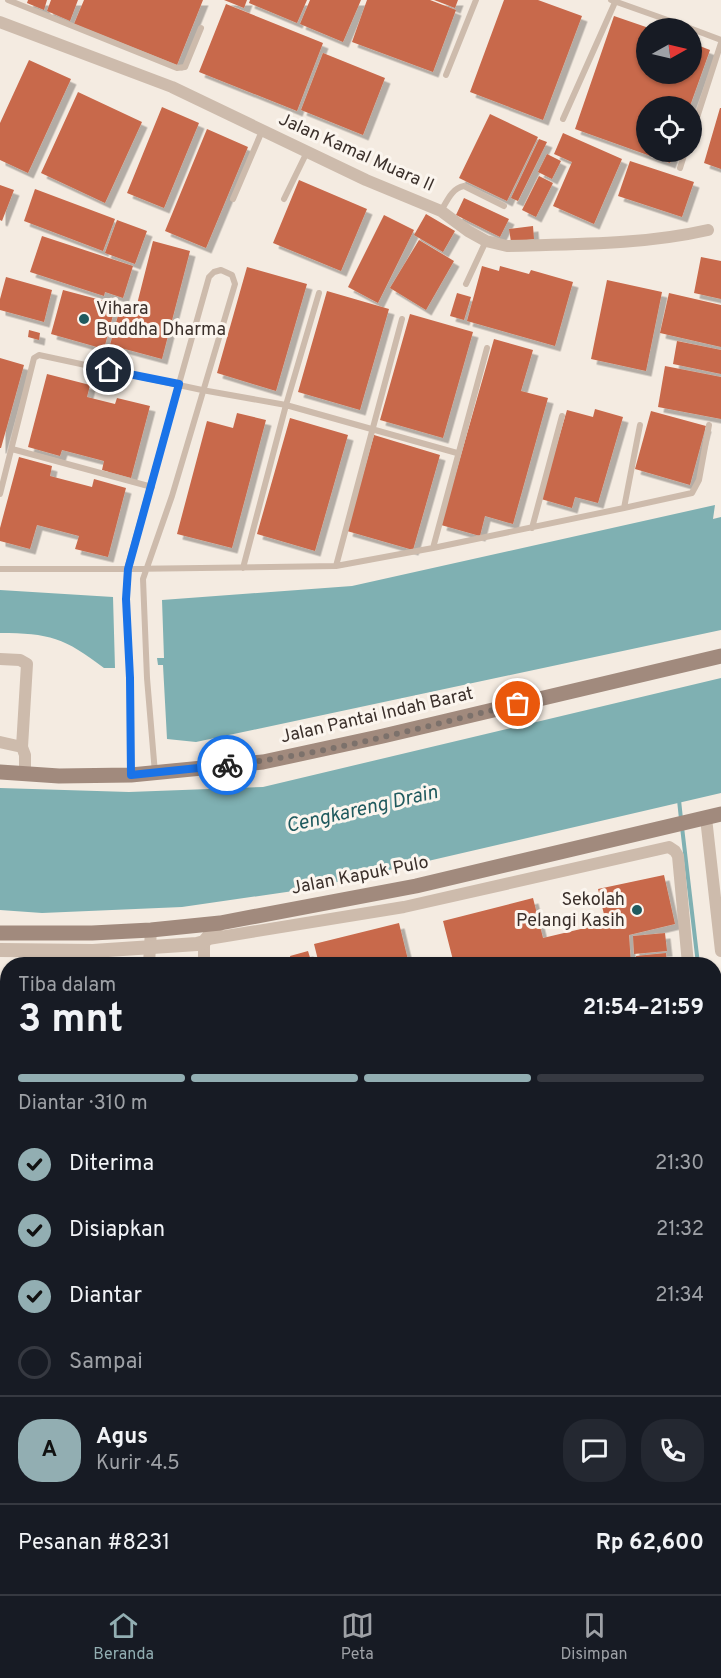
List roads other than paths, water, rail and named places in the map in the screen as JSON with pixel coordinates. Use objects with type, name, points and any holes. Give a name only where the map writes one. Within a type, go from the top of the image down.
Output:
[{"type":"main road","name":"Jalan Pantai Indah Barat","points":[[0,772],[59,776],[131,775],[263,762],[721,656]]},
{"type":"main road","name":"Jalan Kapuk Pulo","points":[[0,933],[92,933],[220,923],[416,886],[713,816]]},
{"type":"street","name":"Jalan Kamal Muara II","points":[[0,22],[172,87],[366,180],[441,211],[486,241],[507,246],[587,244],[674,238],[708,230]]},
{"type":"street","points":[[0,658],[20,660],[27,664],[22,747],[26,755],[25,774]]},
{"type":"street","points":[[0,742],[22,747]]},
{"type":"street","points":[[713,816],[721,951]]},
{"type":"street","points":[[0,950],[150,949],[404,908],[669,847],[675,850],[678,856],[687,957]]},
{"type":"street","points":[[205,957],[206,940],[220,923]]},
{"type":"street","points":[[149,957],[151,930]]},
{"type":"lane","points":[[8,0],[177,68],[185,67],[201,28]]},
{"type":"lane","points":[[446,75],[476,0]]},
{"type":"lane","points":[[564,119],[614,0],[662,18]]},
{"type":"lane","points":[[702,33],[721,41],[702,101]]},
{"type":"lane","points":[[233,199],[262,130]]},
{"type":"lane","points":[[284,199],[308,152]]},
{"type":"lane","points":[[680,168],[682,162]]},
{"type":"lane","points":[[441,211],[452,193],[464,186],[504,206]]},
{"type":"lane","points":[[466,284],[486,241]]},
{"type":"lane","points":[[131,775],[126,599],[128,569],[209,277],[221,270],[228,271],[232,275],[235,284],[169,506],[143,579],[150,727],[155,774]]},
{"type":"lane","points":[[243,567],[286,405],[319,293]]},
{"type":"lane","points":[[336,566],[402,319]]},
{"type":"lane","points":[[433,548],[487,348]]},
{"type":"lane","points":[[0,494],[37,356],[286,405],[457,453]]},
{"type":"lane","points":[[532,528],[562,416]]},
{"type":"lane","points":[[624,508],[640,425]]},
{"type":"lane","points":[[0,569],[336,566],[532,528],[692,492],[699,480],[709,425]]},
{"type":"lane","points":[[12,449],[152,487]]},
{"type":"water","points":[[715,505],[713,519],[721,517],[721,630],[196,742],[167,739],[163,665],[158,665],[157,658],[164,658],[162,600],[352,586]]},
{"type":"water","points":[[0,590],[113,597],[115,668],[104,668],[78,650],[56,639],[31,634],[0,633]]},
{"type":"water","name":"Cengkareng Drain","points":[[721,678],[721,793],[307,889],[182,907],[42,913],[0,910],[0,788],[129,792],[263,787]]},
{"type":"waterway","points":[[679,800],[681,819]]},
{"type":"waterway","points":[[682,827],[697,957]]},
{"type":"place","name":"Vihara Buddha Dharma","points":[[84,319]]},
{"type":"place","name":"Sekolah Pelangi Kasih","points":[[637,910]]}]
